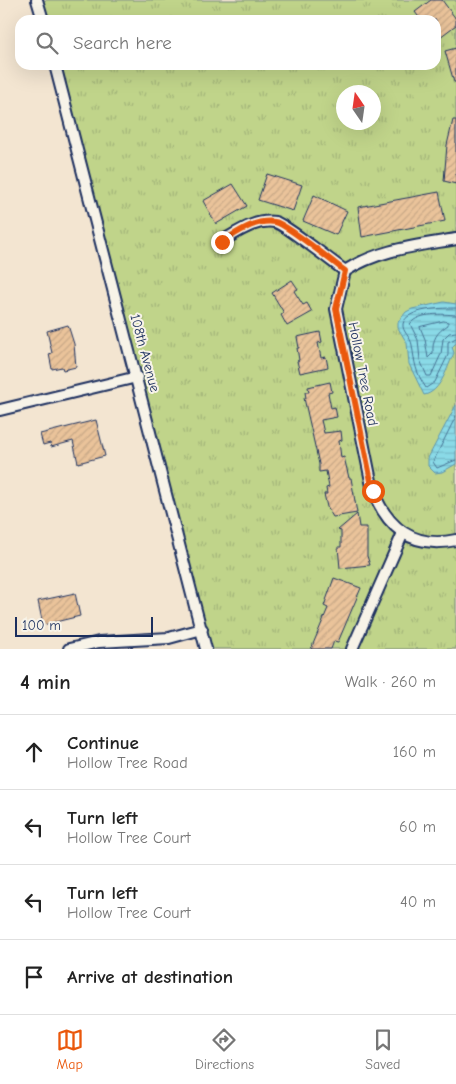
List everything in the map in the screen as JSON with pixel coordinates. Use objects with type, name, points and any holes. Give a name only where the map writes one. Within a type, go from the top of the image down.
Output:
[{"type":"street","points":[[37,0],[42,15]]},
{"type":"street","name":"108th Avenue","points":[[55,70],[137,376],[206,649]]},
{"type":"street","points":[[222,242],[245,227],[262,222],[277,222],[345,271],[378,254],[456,239]]},
{"type":"street","name":"Hollow Tree Road","points":[[345,271],[336,309],[373,491],[380,508],[390,523],[403,533],[423,541],[446,542],[456,540]]},
{"type":"street","points":[[0,410],[137,376]]},
{"type":"street","points":[[352,649],[403,533]]},
{"type":"street","points":[[69,649],[99,642],[169,638],[202,630]]},
{"type":"green space","points":[[38,0],[456,0],[456,649],[209,649],[56,70],[441,70],[441,15],[42,15]]},
{"type":"water","points":[[444,302],[456,304],[456,343],[452,347],[454,353],[439,384],[430,393],[424,395],[409,364],[407,343],[398,328],[398,322],[406,312],[412,309]]},
{"type":"water","points":[[456,405],[456,464],[442,472],[435,473],[428,466],[428,458]]},
{"type":"building","points":[[431,0],[442,0],[456,19],[456,25],[441,36],[441,15],[417,15],[415,12]]},
{"type":"building","points":[[456,48],[456,82],[454,82],[445,51]]},
{"type":"building","points":[[453,120],[456,120],[456,184],[444,181],[447,145]]},
{"type":"building","points":[[267,174],[302,185],[293,211],[258,200]]},
{"type":"building","points":[[233,184],[247,206],[216,224],[203,201]]},
{"type":"building","points":[[439,192],[445,221],[362,237],[358,207]]},
{"type":"building","points":[[314,195],[347,211],[336,235],[303,221]]},
{"type":"building","points":[[292,280],[298,289],[294,291],[303,305],[307,303],[312,312],[287,326],[281,315],[284,313],[272,293]]},
{"type":"building","points":[[68,325],[74,344],[76,367],[63,370],[62,367],[52,369],[49,354],[52,353],[47,331]]},
{"type":"building","points":[[320,332],[322,342],[318,343],[321,358],[326,357],[328,367],[300,373],[297,361],[299,360],[297,348],[299,348],[297,337]]},
{"type":"building","points":[[330,382],[332,392],[328,393],[331,408],[335,407],[337,417],[321,420],[324,433],[341,431],[342,440],[339,441],[341,458],[344,457],[349,478],[351,478],[357,513],[333,517],[327,507],[324,494],[327,494],[326,488],[329,487],[326,471],[319,472],[319,464],[304,398],[306,398],[305,392],[309,392],[308,387]]},
{"type":"building","points":[[96,420],[105,456],[78,463],[73,441],[51,447],[50,443],[43,445],[40,434]]},
{"type":"building","points":[[357,514],[359,527],[367,527],[367,556],[370,565],[340,568],[338,547],[341,547],[341,531],[338,530]]},
{"type":"building","points":[[334,578],[361,588],[338,642],[334,641],[331,649],[311,649],[328,608],[324,606]]},
{"type":"building","points":[[75,593],[80,616],[43,625],[38,601]]},
{"type":"route","points":[[222,242],[245,227],[262,222],[277,222],[345,271],[336,309],[373,491]]}]
